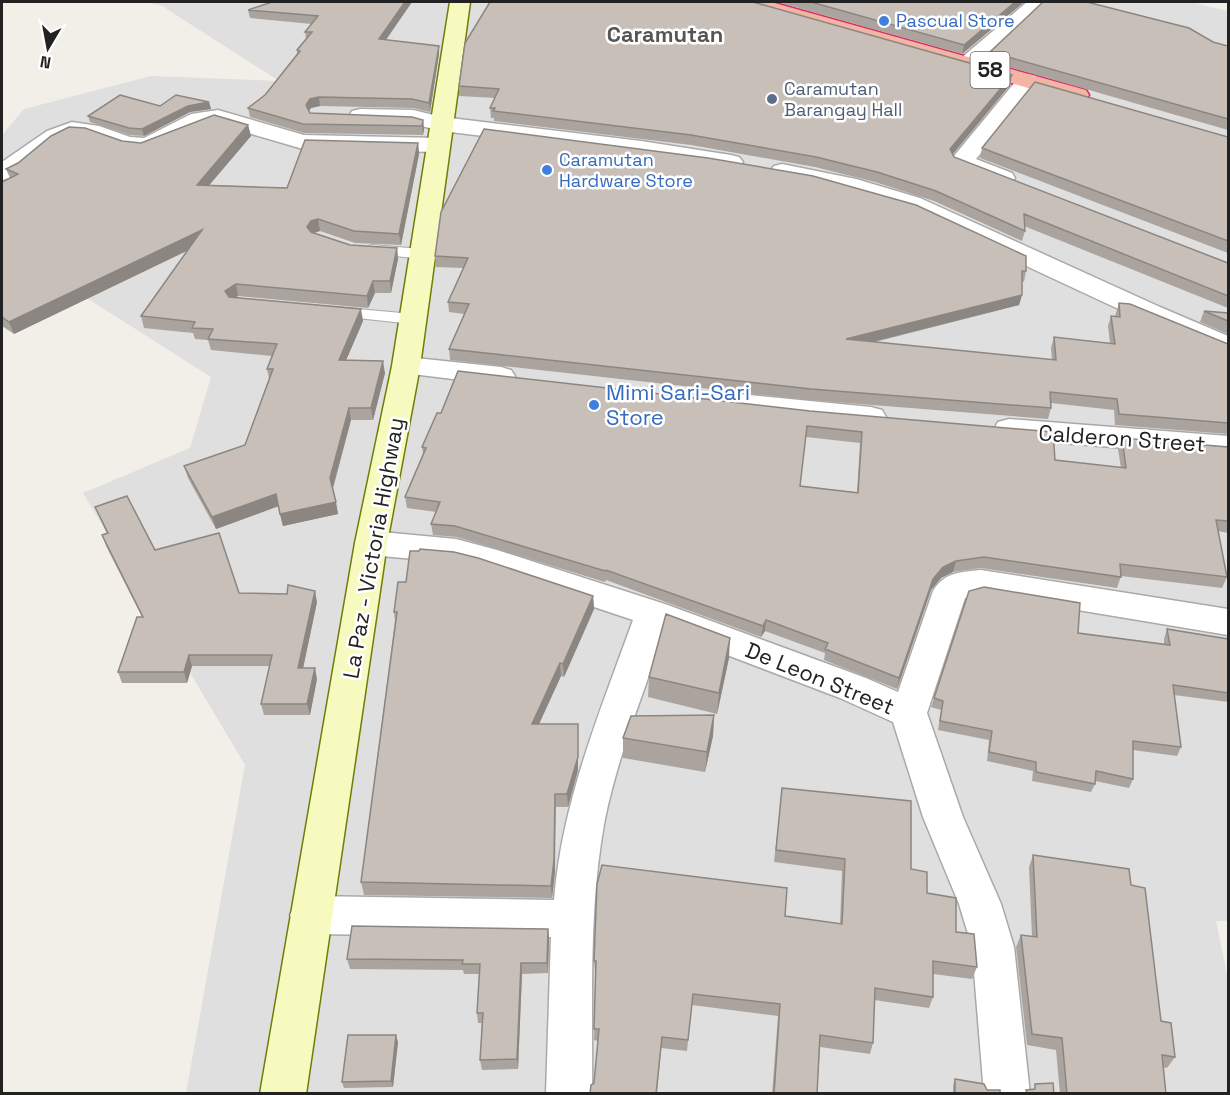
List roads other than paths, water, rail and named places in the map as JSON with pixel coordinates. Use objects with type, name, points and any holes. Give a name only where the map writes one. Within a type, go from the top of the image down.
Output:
[{"type":"highway","name":"58","points":[[751,2],[1095,100]]},
{"type":"main road","name":"La Paz - Victoria Highway","points":[[283,1094],[371,543],[406,366],[460,2]]},
{"type":"street","points":[[968,64],[1038,2]]},
{"type":"street","points":[[1024,186],[962,161],[964,155],[1028,81]]},
{"type":"street","points":[[332,116],[413,117],[440,135]]},
{"type":"street","points":[[2,173],[60,133],[67,131],[85,130],[136,146],[146,145],[198,118],[207,117],[218,117],[303,142],[440,135],[692,156],[793,173],[885,194],[924,208],[1150,313],[1228,346]]},
{"type":"street","points":[[406,366],[524,379]]},
{"type":"street","points":[[714,400],[902,420]]},
{"type":"street","name":"Calderon Street","points":[[979,426],[1228,446]]},
{"type":"street","name":"De Leon Street","points":[[371,543],[456,551],[485,558],[653,614],[853,688],[909,713],[950,591],[960,584],[981,582],[1228,622]]},
{"type":"street","points":[[569,1094],[576,878],[592,790],[653,614]]},
{"type":"street","points":[[909,713],[942,817],[980,904],[993,947],[1007,1094]]},
{"type":"street","points":[[311,915],[573,919]]},
{"type":"lane","points":[[353,249],[423,254]]},
{"type":"lane","points":[[320,310],[413,319]]},
{"type":"place","name":"Pascual Store","points":[[884,21]]},
{"type":"place","name":"Caramutan Barangay Hall","points":[[772,99]]},
{"type":"place","name":"Caramutan Hardware Store","points":[[547,170]]},
{"type":"place","name":"Mimi Sari-Sari Store","points":[[594,405]]},
{"type":"district","name":"Caramutan","points":[[665,34]]}]
